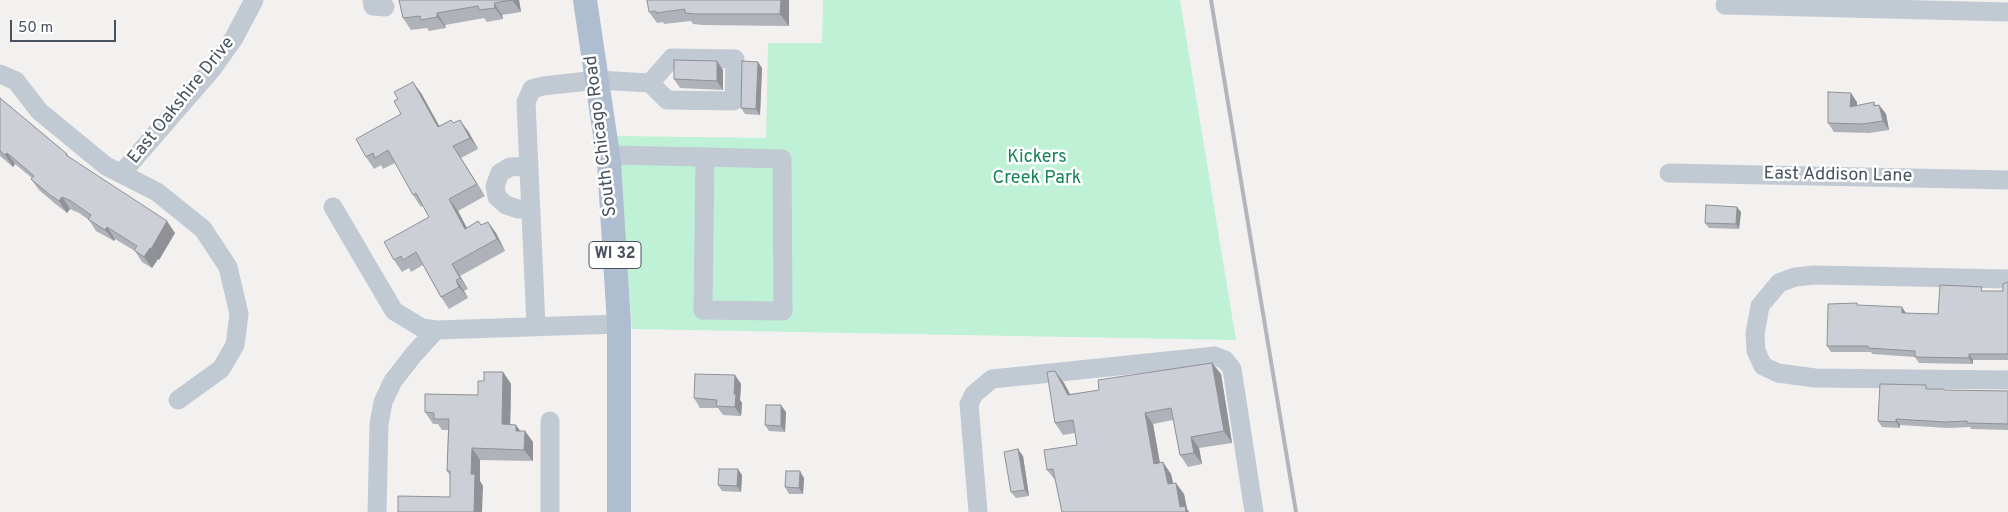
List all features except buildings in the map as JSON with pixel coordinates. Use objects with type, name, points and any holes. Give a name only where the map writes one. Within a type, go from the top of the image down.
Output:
[{"type":"main road","name":"South Chicago Road","points":[[585,0],[608,155],[619,324],[619,512]]},
{"type":"street","name":"East Oakshire Drive","points":[[121,174],[212,69],[234,38],[254,0]]},
{"type":"street","points":[[1725,5],[2008,12]]},
{"type":"street","points":[[0,74],[16,80],[39,111],[106,166],[157,192],[202,229],[228,267],[240,314],[235,345],[221,370],[178,400]]},
{"type":"street","points":[[536,326],[526,102],[532,89],[597,80],[650,83]]},
{"type":"street","points":[[608,155],[705,157],[782,159],[783,310],[703,310],[705,157]]},
{"type":"street","points":[[529,166],[510,167],[500,173],[495,186],[497,197],[506,205],[531,209]]},
{"type":"street","name":"East Addison Lane","points":[[1669,173],[2008,180]]},
{"type":"street","points":[[333,207],[394,310],[422,328],[436,330],[619,324]]},
{"type":"street","points":[[2008,280],[1816,275],[1795,277],[1779,283],[1760,306],[1755,334],[1756,351],[1763,366],[1778,374],[1815,378],[2008,380]]},
{"type":"street","points":[[377,512],[379,424],[382,402],[392,381],[436,330]]},
{"type":"street","points":[[978,512],[970,404],[974,394],[992,379],[1215,356],[1225,360],[1232,369],[1254,512]]},
{"type":"street","points":[[550,421],[550,512]]},
{"type":"green space","name":"Kickers Creek Park","points":[[823,0],[1180,0],[1236,340],[632,329],[617,136],[766,138],[768,43],[822,43]]},
{"type":"railway","points":[[1211,0],[1296,512]]}]
